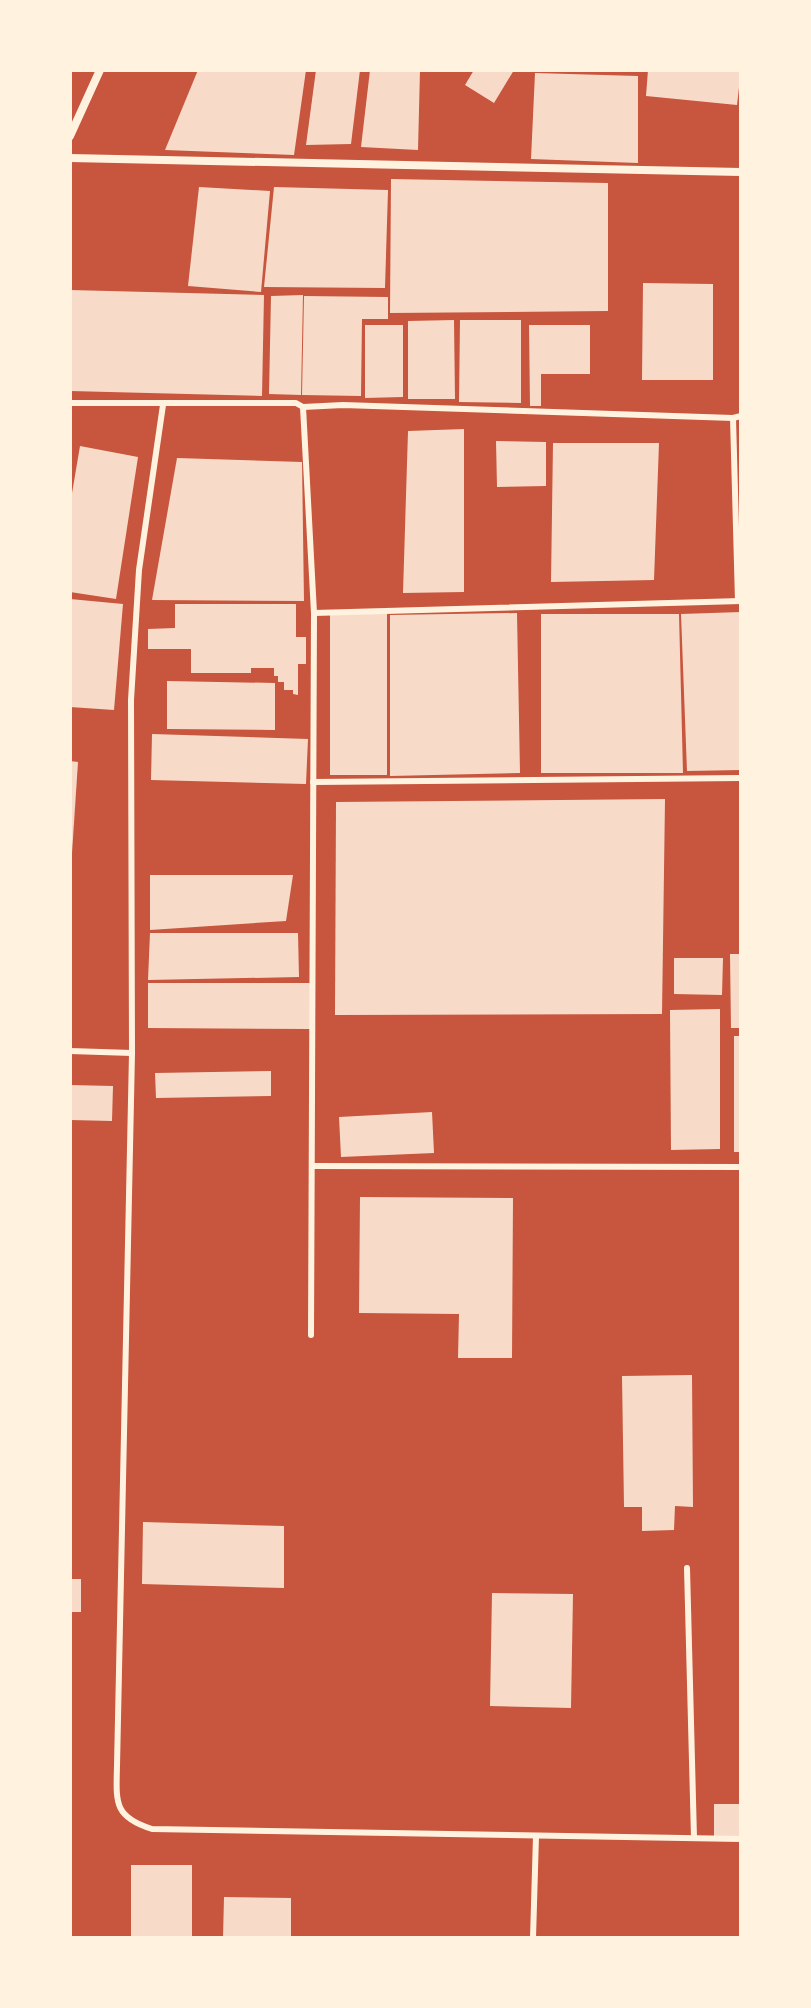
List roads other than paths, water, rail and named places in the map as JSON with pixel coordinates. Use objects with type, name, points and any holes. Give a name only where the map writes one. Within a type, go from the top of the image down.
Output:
[{"type":"street","points":[[70,136],[100,70]]},
{"type":"street","points":[[70,158],[741,172]]},
{"type":"lane","points":[[70,403],[296,403],[303,407],[359,405],[741,416]]},
{"type":"lane","points":[[163,405],[143,536],[131,700],[132,1053],[116,1790],[121,1812],[133,1823],[152,1829],[741,1839]]},
{"type":"lane","points":[[303,407],[314,613],[311,1335]]},
{"type":"lane","points":[[314,613],[740,601],[733,418]]},
{"type":"lane","points":[[313,782],[741,778]]},
{"type":"lane","points":[[70,1051],[132,1053]]},
{"type":"lane","points":[[313,1166],[741,1167]]},
{"type":"lane","points":[[687,1568],[694,1838]]},
{"type":"lane","points":[[533,1938],[536,1836]]}]
